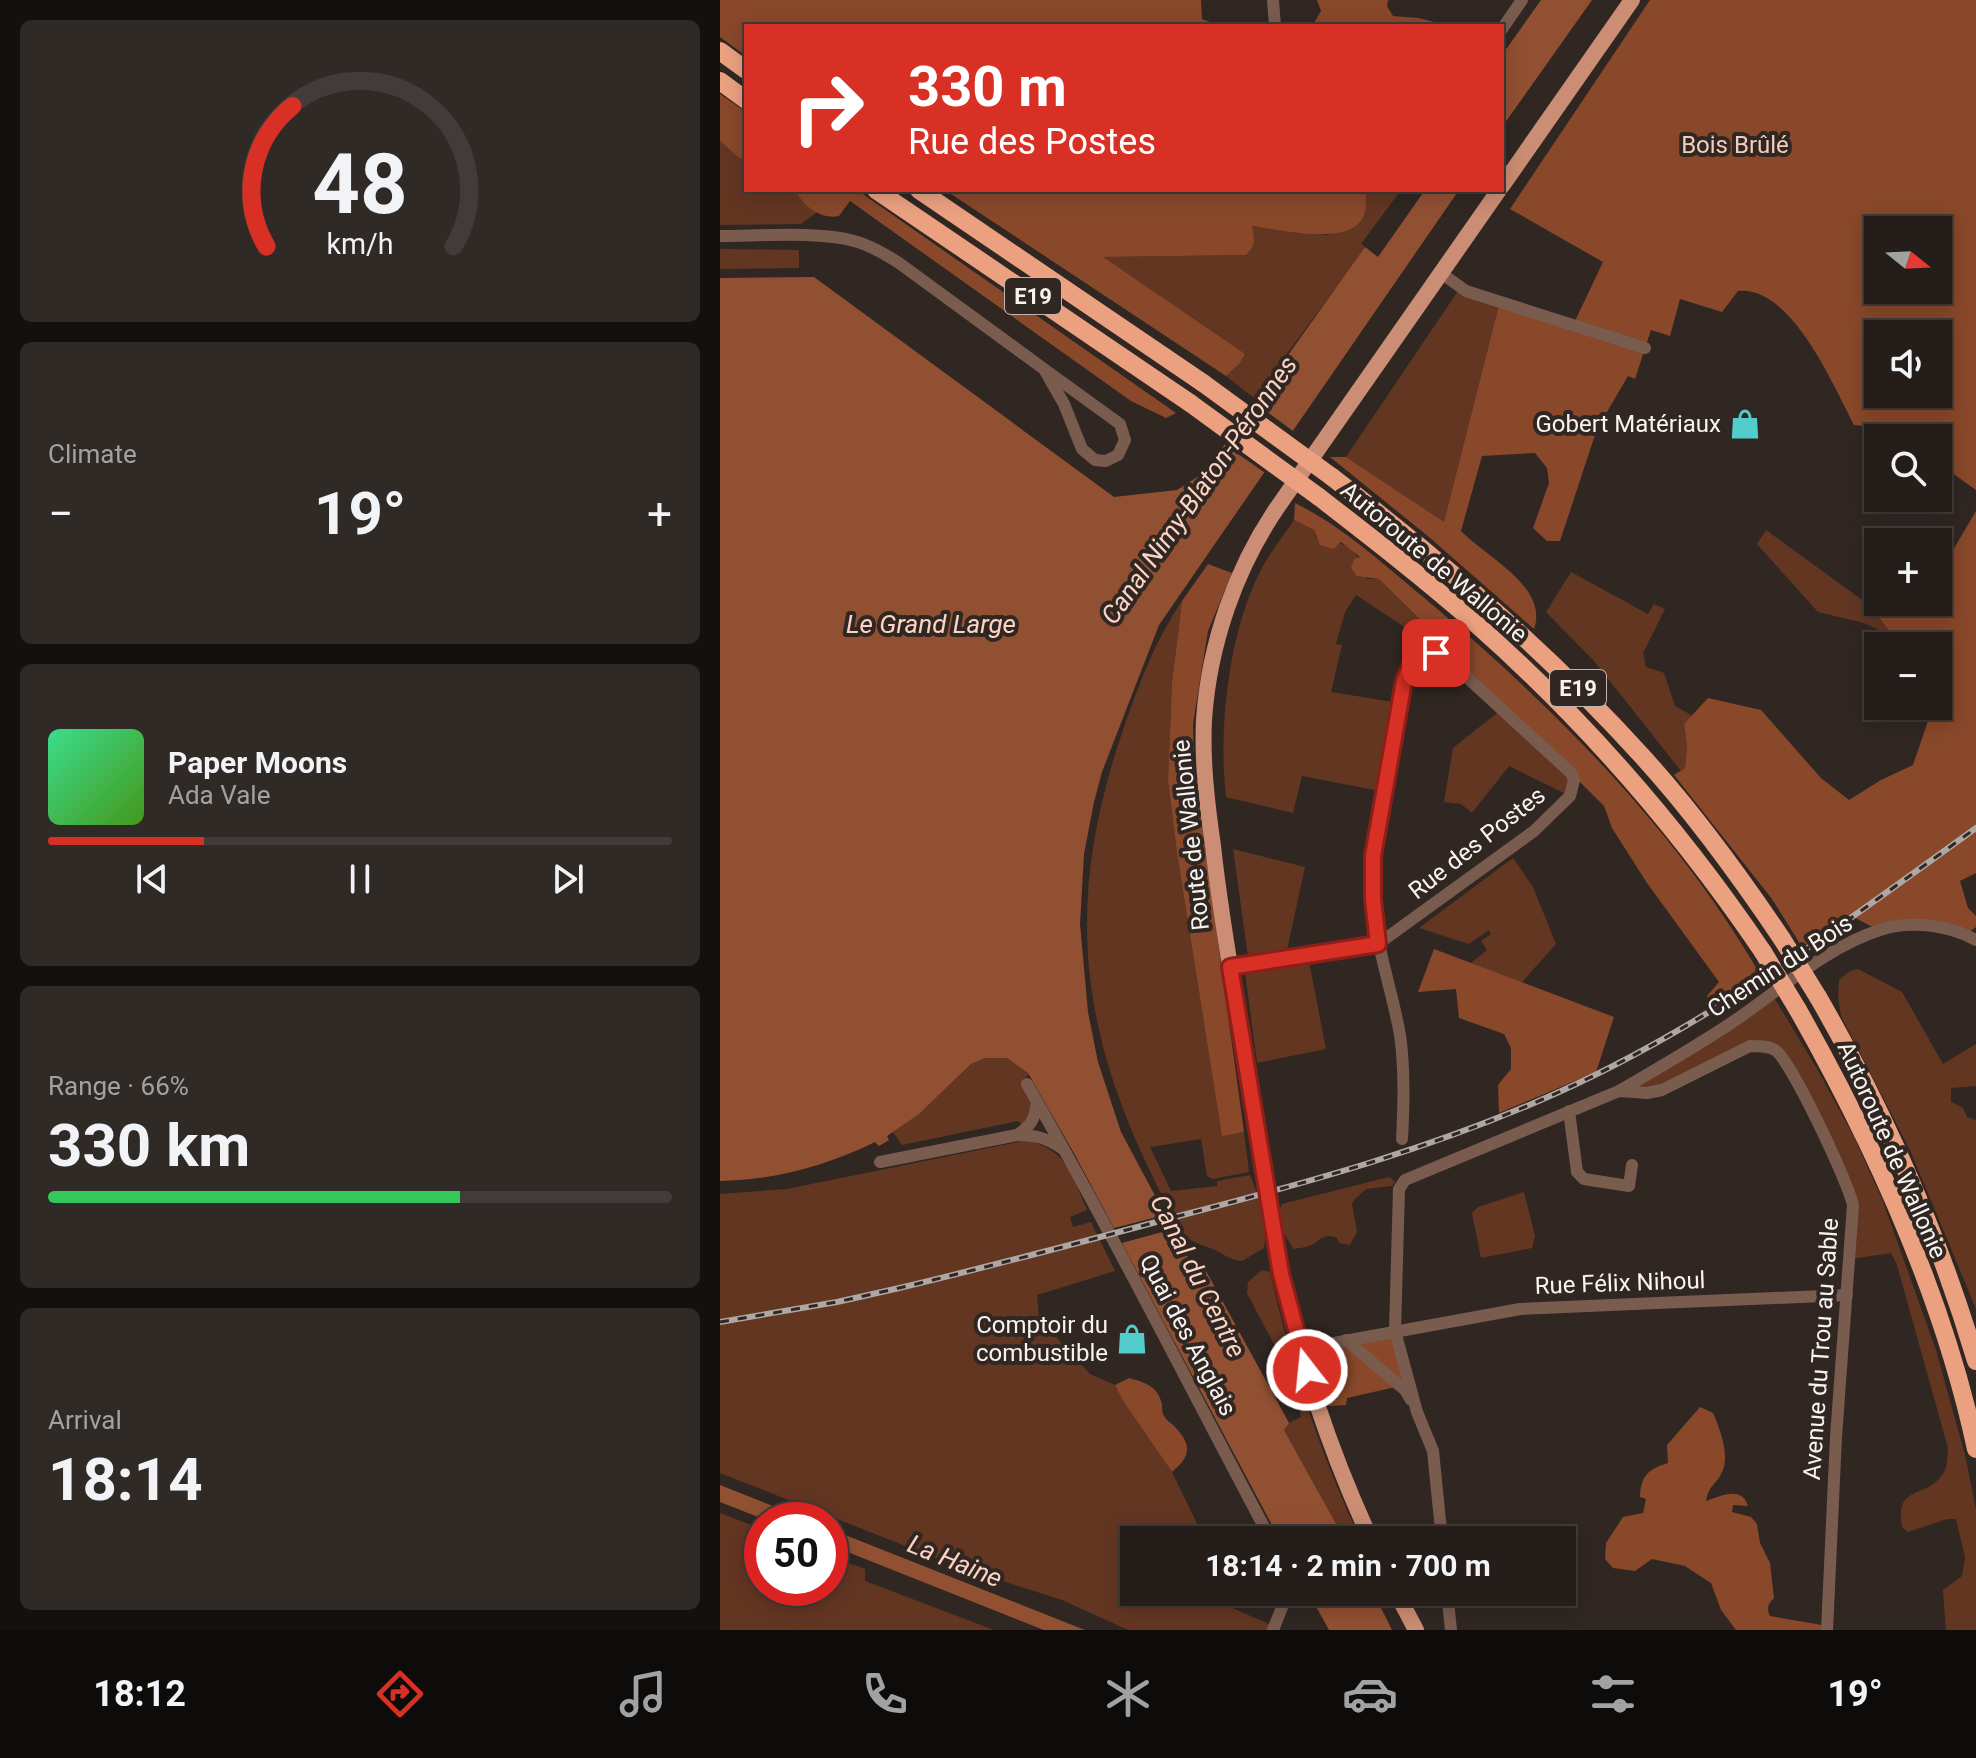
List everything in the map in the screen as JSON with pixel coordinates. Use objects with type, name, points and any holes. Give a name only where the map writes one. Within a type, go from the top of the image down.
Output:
[{"type":"highway","points":[[720,51],[744,69]]},
{"type":"highway","points":[[720,81],[744,99]]},
{"type":"highway","name":"Autoroute de Wallonie","points":[[879,192],[1190,403],[1319,497],[1477,624],[1552,696],[1624,772],[1691,851],[1763,952],[1856,1117],[1899,1214],[1939,1319],[1976,1449]]},
{"type":"highway","name":"Autoroute de Wallonie","points":[[922,192],[1203,383],[1430,553],[1570,680],[1644,757],[1710,836],[1782,939],[1878,1105],[1923,1206],[1976,1361]]},
{"type":"main road","name":"Route de Wallonie","points":[[1504,184],[1632,0]]},
{"type":"main road","name":"Route de Wallonie","points":[[1365,1526],[1331,1442],[1301,1349],[1278,1255],[1230,967],[1206,790],[1204,753],[1209,683],[1223,620],[1249,554],[1267,523],[1498,192]]},
{"type":"main road","points":[[1403,1606],[1416,1630]]},
{"type":"street","points":[[1273,0],[1275,24]]},
{"type":"street","points":[[1504,26],[1522,0]]},
{"type":"street","points":[[720,236],[828,237],[853,240],[875,248],[899,263],[1120,424],[1125,440],[1118,455],[1106,461],[1088,456],[1044,369]]},
{"type":"street","points":[[1441,273],[1466,291],[1645,348]]},
{"type":"street","name":"Rue des Postes","points":[[1230,967],[1378,944],[1534,831],[1566,802],[1573,786],[1571,773],[1446,658],[1436,653],[1419,656],[1412,663],[1404,681],[1373,856],[1373,899],[1378,944],[1403,1063],[1402,1139]]},
{"type":"street","name":"Chemin du Bois","points":[[1619,1091],[1724,1028],[1830,954],[1878,930],[1917,925],[1958,932],[1976,940]]},
{"type":"street","name":"Avenue du Trou au Sable","points":[[1395,1331],[1397,1219],[1399,1189],[1405,1180],[1619,1091],[1647,1093],[1662,1090],[1750,1046],[1774,1050],[1783,1058],[1851,1193],[1854,1220],[1836,1437],[1827,1630]]},
{"type":"street","name":"Quai des Anglais","points":[[1027,1084],[1264,1526]]},
{"type":"street","points":[[1017,1135],[1030,1127],[1037,1102]]},
{"type":"street","points":[[1569,1111],[1577,1172],[1584,1179],[1629,1186],[1632,1165]]},
{"type":"street","points":[[880,1162],[1017,1135],[1037,1135],[1051,1140],[1065,1151]]},
{"type":"street","name":"Rue Félix Nihoul","points":[[1395,1331],[1520,1309],[1847,1295]]},
{"type":"street","points":[[1301,1349],[1395,1331],[1416,1409],[1433,1451],[1441,1526]]},
{"type":"street","points":[[1346,1340],[1405,1390],[1416,1409]]},
{"type":"street","points":[[1273,1630],[1282,1606]]},
{"type":"street","points":[[1448,1606],[1451,1630]]},
{"type":"shaded area","points":[[720,141],[744,159],[744,192],[797,192],[816,213],[801,224],[720,225]]},
{"type":"shaded area","points":[[1366,192],[1400,192],[1361,244],[1365,247],[1350,269],[1254,398],[1226,376],[1239,364],[1101,257],[1246,255],[1251,226],[1326,235],[1348,230],[1365,214]]},
{"type":"shaded area","points":[[720,249],[799,250],[799,268],[720,269]]},
{"type":"shaded area","points":[[1460,288],[1500,301],[1444,523],[1346,457]]},
{"type":"shaded area","points":[[1294,520],[1314,530],[1316,538],[1350,548],[1360,560],[1367,579],[1379,579],[1448,647],[1455,666],[1428,653],[1418,636],[1356,595],[1345,612],[1336,644],[1342,645],[1331,692],[1400,703],[1385,792],[1302,776],[1293,813],[1226,797],[1224,741],[1229,679],[1242,619],[1263,566]]},
{"type":"shaded area","points":[[1766,530],[1864,601],[1864,616],[1878,616],[1890,632],[1818,612],[1757,544]]},
{"type":"shaded area","points":[[1571,572],[1648,614],[1654,604],[1665,609],[1643,653],[1646,667],[1664,673],[1675,706],[1693,716],[1684,724],[1687,746],[1685,768],[1681,771],[1594,661],[1546,612]]},
{"type":"shaded area","points":[[1182,601],[1172,682],[1168,780],[1222,1135],[1244,1132],[1249,1172],[1213,1179],[1207,1176],[1201,1139],[1150,1147],[1171,1191],[1217,1186],[1217,1181],[1250,1175],[1262,1211],[1265,1239],[1264,1248],[1242,1261],[1187,1237],[1161,1194],[1124,1112],[1106,1057],[1094,1004],[1088,951],[1088,897],[1094,843],[1106,786],[1142,678]]},
{"type":"shaded area","points":[[1502,709],[1571,773],[1570,796],[1509,766],[1472,813],[1461,804],[1444,802],[1453,748]]},
{"type":"shaded area","points":[[1233,849],[1305,867],[1285,959],[1308,956],[1326,1049],[1257,1063],[1244,965],[1249,964]]},
{"type":"shaded area","points":[[1513,858],[1533,887],[1556,944],[1521,983],[1471,963],[1487,950],[1481,941],[1491,934],[1489,930],[1469,944],[1419,928]]},
{"type":"shaded area","points":[[1858,969],[1902,992],[1943,1064],[1976,1044],[1976,1086],[1951,1088],[1951,1102],[1963,1108],[1967,1117],[1976,1120],[1976,1309],[1910,1150],[1841,1016],[1839,980]]},
{"type":"shaded area","points":[[1775,999],[1854,1137],[1882,1199],[1936,1350],[1965,1455],[1976,1509],[1976,1630],[1946,1630],[1943,1590],[1962,1576],[1965,1557],[1956,1519],[1908,1532],[1902,1527],[1902,1505],[1906,1499],[1943,1475],[1948,1448],[1897,1265],[1891,1253],[1851,1259],[1853,1205],[1790,1069],[1762,1046],[1680,1083],[1619,1091]]},
{"type":"shaded area","points":[[997,1056],[1015,1062],[1029,1074],[1023,1080],[1037,1102],[1022,1125],[1018,1121],[902,1145],[893,1132],[918,1115],[971,1064]]},
{"type":"shaded area","points":[[1028,1140],[1042,1145],[1060,1158],[1072,1175],[1087,1210],[1070,1217],[1073,1227],[1091,1222],[1115,1271],[1037,1295],[1039,1318],[1090,1374],[1115,1385],[1172,1472],[1198,1526],[1120,1526],[1120,1606],[1228,1606],[1274,1626],[1272,1630],[1128,1630],[1062,1600],[959,1567],[848,1523],[848,1502],[794,1502],[720,1473],[720,1194],[787,1189]]},
{"type":"shaded area","points":[[1389,1177],[1395,1182],[1392,1186],[1366,1189],[1352,1204],[1357,1232],[1350,1245],[1327,1236],[1311,1245],[1294,1249],[1280,1221],[1282,1204]]},
{"type":"shaded area","points":[[1524,1192],[1535,1236],[1532,1248],[1481,1258],[1472,1213],[1478,1207]]},
{"type":"shaded area","points":[[1262,1270],[1270,1272],[1308,1409],[1355,1526],[1337,1526],[1284,1430],[1285,1425],[1301,1417],[1296,1386],[1247,1293],[1248,1282]]},
{"type":"shaded area","points":[[720,1513],[744,1522],[744,1606],[848,1606],[848,1563],[865,1569],[865,1581],[994,1630],[720,1630]]},
{"type":"green space","points":[[720,0],[1201,0],[1202,19],[1210,24],[744,24],[744,55],[720,37]]},
{"type":"green space","points":[[1317,0],[1388,0],[1387,6],[1393,16],[1442,24],[1314,24],[1321,11]]},
{"type":"green space","name":"Bois Brûlé","points":[[1650,0],[1976,0],[1976,490],[1952,473],[1952,424],[1854,425],[1808,341],[1776,304],[1757,293],[1738,291],[1722,312],[1680,299],[1670,336],[1651,330],[1635,379],[1628,376],[1597,429],[1560,541],[1547,541],[1533,528],[1549,483],[1547,468],[1535,453],[1482,456],[1461,531],[1524,586],[1536,614],[1534,629],[1429,537],[1330,457],[1346,457],[1444,522],[1500,301],[1575,321],[1603,262],[1510,209]]},
{"type":"green space","points":[[720,94],[744,111],[744,159],[720,141]]},
{"type":"green space","points":[[796,192],[860,192],[1176,413],[1166,418],[1131,401],[850,201],[839,216],[832,217],[819,214]]},
{"type":"green space","points":[[948,192],[1366,192],[1364,215],[1357,225],[1345,231],[1313,234],[1252,226],[1253,244],[1246,255],[1103,257],[1245,354],[1226,376]]},
{"type":"green space","points":[[1295,503],[1377,558],[1518,680],[1563,725],[1608,771],[1689,868],[1760,974],[1711,1007],[1707,996],[1719,982],[1647,883],[1612,828],[1604,806],[1455,666],[1448,647],[1379,579],[1357,576],[1351,568],[1354,559],[1360,557],[1341,542],[1333,549],[1320,545],[1314,530],[1294,520]]},
{"type":"green space","points":[[1976,511],[1976,873],[1960,881],[1968,908],[1976,916],[1976,927],[1969,932],[1938,928],[1878,930],[1850,915],[1802,947],[1772,899],[1674,775],[1685,768],[1687,746],[1684,724],[1708,698],[1761,710],[1821,778],[1849,800],[1913,765],[1928,720],[1952,720],[1952,632],[1890,632],[1878,616],[1952,616],[1953,550]]},
{"type":"green space","points":[[1208,564],[1232,573],[1208,631],[1193,724],[1194,768],[1244,1132],[1222,1136],[1168,780],[1172,682],[1182,601]]},
{"type":"green space","points":[[1434,949],[1614,1017],[1596,1072],[1499,1113],[1498,1085],[1511,1069],[1511,1048],[1504,1034],[1459,1018],[1456,989],[1418,992]]},
{"type":"green space","points":[[1391,1337],[1402,1376],[1400,1386],[1347,1398],[1346,1405],[1329,1406],[1314,1363],[1319,1349]]},
{"type":"green space","points":[[1129,1378],[1154,1389],[1160,1398],[1164,1416],[1186,1443],[1184,1460],[1172,1472],[1115,1385]]},
{"type":"green space","points":[[1700,1407],[1713,1413],[1725,1451],[1724,1467],[1706,1501],[1730,1494],[1745,1500],[1748,1506],[1733,1505],[1732,1512],[1751,1517],[1757,1524],[1760,1543],[1770,1563],[1774,1598],[1768,1606],[1770,1616],[1822,1625],[1821,1630],[1736,1630],[1721,1610],[1711,1583],[1685,1566],[1652,1559],[1635,1571],[1613,1568],[1605,1559],[1606,1543],[1623,1517],[1643,1513],[1646,1499],[1640,1497],[1644,1479],[1655,1468],[1668,1463],[1667,1445]]},
{"type":"water","points":[[1541,0],[1592,0],[1504,124],[1504,52]]},
{"type":"water","name":"Le Grand Large","points":[[1424,192],[1458,192],[1159,625],[1102,772],[1084,854],[1080,924],[1088,1012],[1098,1062],[1121,1132],[1191,1263],[1200,1260],[1289,1423],[1284,1430],[1337,1526],[1273,1526],[1075,1155],[1028,1073],[1007,1058],[985,1058],[971,1064],[918,1115],[887,1136],[889,1140],[879,1146],[875,1142],[819,1165],[780,1175],[720,1181],[720,278],[814,277],[1114,497],[1177,490],[1205,472],[1365,247],[1378,257]]},
{"type":"water","points":[[720,1485],[763,1502],[744,1502],[744,1511],[720,1502]]},
{"type":"water","points":[[848,1536],[1085,1630],[1044,1630],[848,1552]]},
{"type":"water","points":[[1316,1606],[1380,1606],[1392,1630],[1329,1630]]},
{"type":"pier","points":[[1251,400],[1297,434],[1268,475],[1221,442]]},
{"type":"pier","points":[[1169,1214],[1177,1228],[1118,1244],[1110,1229]]},
{"type":"railway","points":[[720,1322],[837,1302],[1070,1245],[1321,1177],[1418,1147],[1512,1112],[1615,1065],[1722,1004],[1825,936],[1976,828]]},
{"type":"place","name":"Gobert Matériaux","points":[[1745,424]]},
{"type":"place","name":"Comptoir du combustible","points":[[1132,1339]]},
{"type":"route","points":[[1307,1370],[1281,1274],[1230,967],[1378,944],[1373,899],[1373,856],[1404,681],[1412,663],[1419,656],[1436,653]]},
{"type":"water label","name":"Canal Nimy-Blaton-Péronnes","points":[[1199,490]]},
{"type":"water label","name":"Canal du Centre","points":[[1198,1276]]},
{"type":"water label","name":"La Haine","points":[[955,1561]]}]
